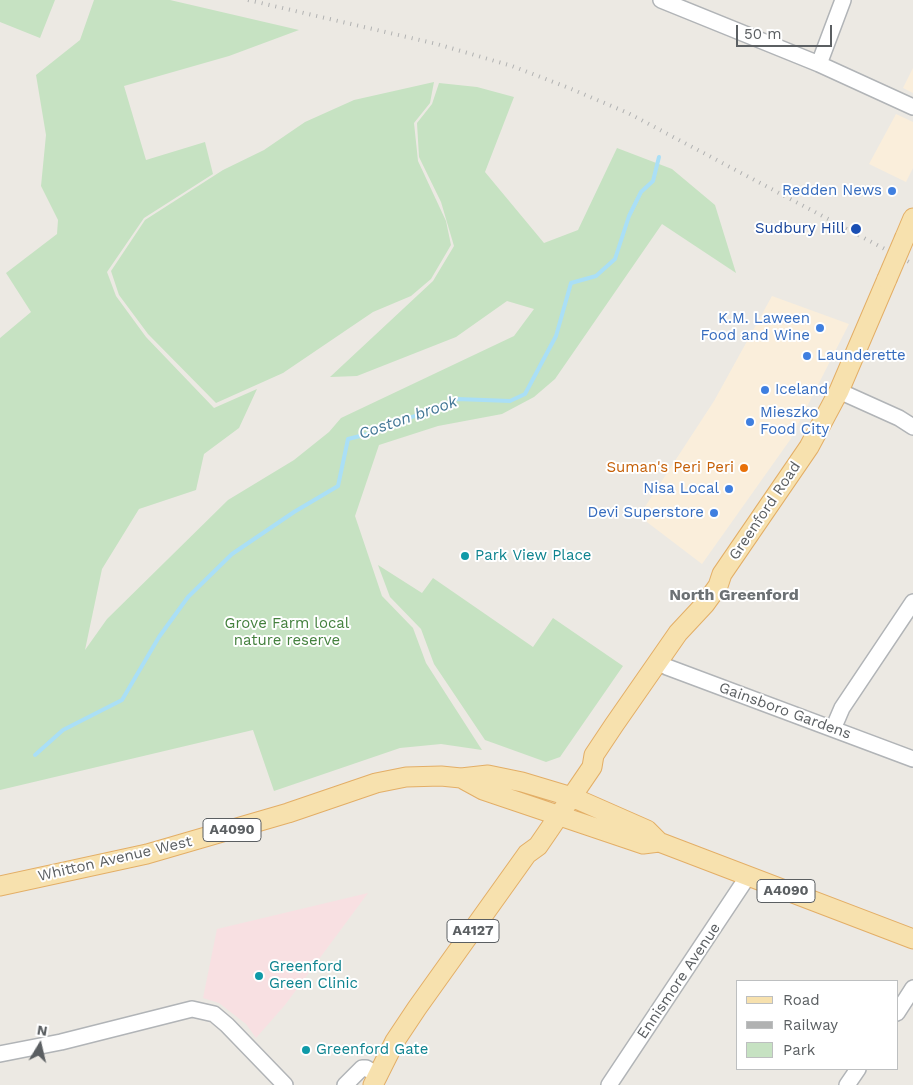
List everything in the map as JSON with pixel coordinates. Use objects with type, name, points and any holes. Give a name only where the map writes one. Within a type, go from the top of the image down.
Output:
[{"type":"main road","name":"Greenford Road","points":[[376,1080],[396,1041],[418,1008],[527,854],[538,846],[554,815],[567,796],[583,762],[594,755],[678,633],[705,604],[718,586],[722,574],[808,447],[839,390],[913,218]]},
{"type":"main road","name":"Whitton Avenue West","points":[[0,886],[146,854],[288,813],[376,783],[406,777],[441,776],[461,778],[488,775],[522,782],[567,796]]},
{"type":"main road","name":"Whitton Avenue West","points":[[461,778],[483,790],[554,815]]},
{"type":"main road","name":"A4090","points":[[567,796],[647,830],[658,842],[913,939]]},
{"type":"main road","name":"A4090","points":[[554,815],[643,844],[658,842]]},
{"type":"street","points":[[661,0],[819,64],[913,107]]},
{"type":"street","points":[[819,64],[843,0]]},
{"type":"street","points":[[839,390],[899,418],[913,428]]},
{"type":"street","points":[[833,729],[842,708],[913,602]]},
{"type":"street","name":"Gainsboro Gardens","points":[[658,662],[913,759]]},
{"type":"street","name":"Ennismore Avenue","points":[[609,1085],[748,876]]},
{"type":"street","points":[[898,1010],[913,988]]},
{"type":"street","points":[[0,1054],[61,1042],[192,1009],[214,1014],[228,1024],[285,1085]]},
{"type":"street","points":[[345,1085],[357,1071],[366,1068],[376,1080]]},
{"type":"street","points":[[847,1085],[857,1070]]},
{"type":"shaded area","points":[[913,68],[913,93],[903,88]]},
{"type":"shaded area","points":[[896,114],[913,122],[913,168],[906,182],[869,164]]},
{"type":"shaded area","points":[[772,296],[849,324],[790,440],[702,564],[639,516],[714,401]]},
{"type":"shaded area","points":[[368,893],[285,1005],[256,1038],[246,1024],[219,1003],[203,998],[217,929]]},
{"type":"green space","points":[[0,0],[55,0],[40,38],[0,22]]},
{"type":"green space","name":"Grove Farm local nature reserve","points":[[94,0],[170,0],[299,30],[229,56],[124,86],[146,160],[205,142],[213,174],[144,218],[107,272],[116,296],[146,337],[214,408],[257,389],[239,428],[204,454],[196,490],[139,509],[102,569],[85,650],[107,619],[228,500],[294,460],[329,432],[341,418],[514,336],[534,309],[507,301],[456,337],[357,376],[330,377],[433,281],[454,246],[441,202],[419,157],[417,123],[432,104],[439,83],[477,87],[514,97],[485,172],[544,243],[578,230],[617,148],[672,169],[715,205],[736,273],[662,224],[555,379],[534,397],[502,414],[438,426],[379,445],[355,516],[382,596],[413,628],[426,663],[482,750],[441,744],[400,748],[274,791],[253,730],[0,790],[0,338],[31,312],[6,273],[57,234],[58,220],[41,186],[46,135],[36,75],[80,40]]},
{"type":"green space","points":[[434,82],[430,103],[414,123],[418,161],[446,221],[451,245],[431,279],[411,296],[373,312],[283,373],[216,403],[148,334],[119,295],[111,271],[145,220],[223,170],[264,150],[305,122],[354,100]]},
{"type":"green space","points":[[378,565],[422,593],[433,578],[533,647],[553,618],[623,666],[560,757],[546,762],[485,740],[434,664],[421,629],[390,597]]},
{"type":"waterway","name":"Coston brook","points":[[35,755],[63,730],[122,700],[159,637],[188,597],[232,554],[294,512],[338,486],[348,439],[372,433],[457,399],[510,401],[525,394],[556,336],[571,283],[596,276],[615,259],[629,216],[641,192],[653,181],[659,157]]},
{"type":"railway","points":[[248,0],[437,44],[512,66],[569,88],[628,113],[913,264]]},
{"type":"place","name":"Redden News","points":[[892,191]]},
{"type":"place","name":"Sudbury Hill","points":[[856,229]]},
{"type":"place","name":"K.M. Laween Food and Wine","points":[[820,328]]},
{"type":"place","name":"Launderette","points":[[807,356]]},
{"type":"place","name":"Iceland","points":[[765,390]]},
{"type":"place","name":"Mieszko Food City","points":[[750,422]]},
{"type":"place","name":"Suman's Peri Peri","points":[[744,468]]},
{"type":"place","name":"Nisa Local","points":[[729,489]]},
{"type":"place","name":"Devi Superstore","points":[[714,513]]},
{"type":"place","name":"Park View Place","points":[[465,556]]},
{"type":"place","name":"Greenford Green Clinic","points":[[259,976]]},
{"type":"place","name":"Greenford Gate","points":[[306,1050]]},
{"type":"district","name":"North Greenford","points":[[734,595]]}]
